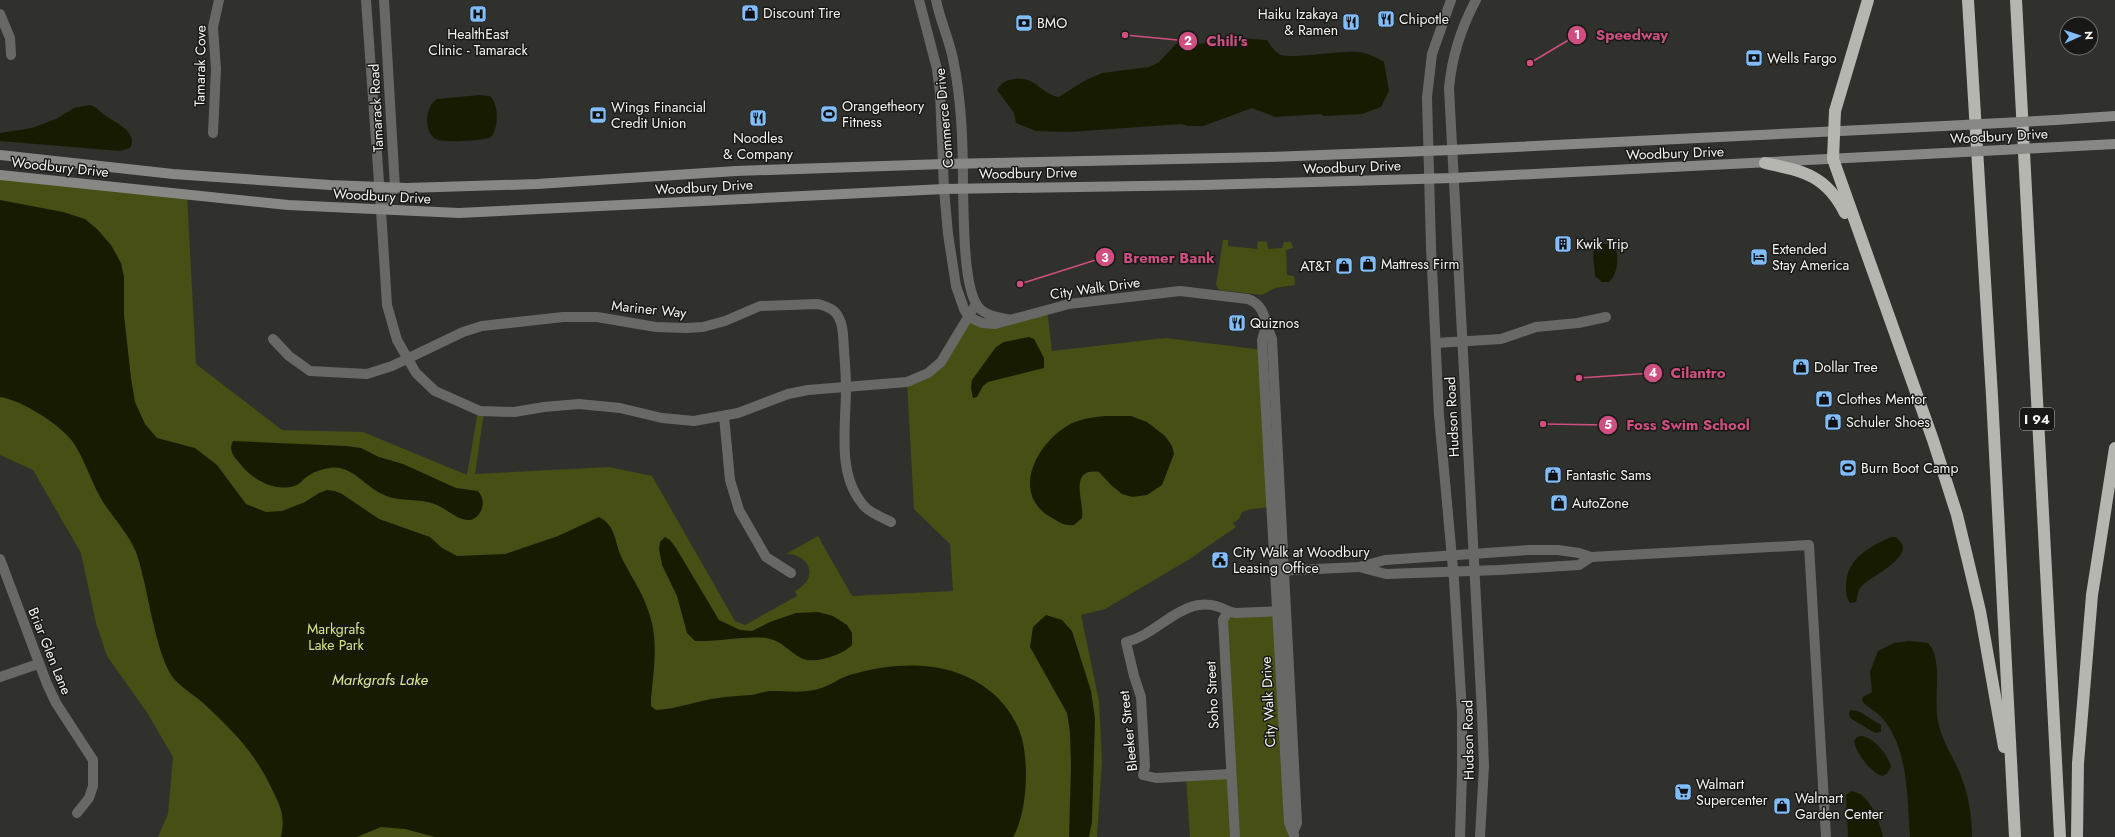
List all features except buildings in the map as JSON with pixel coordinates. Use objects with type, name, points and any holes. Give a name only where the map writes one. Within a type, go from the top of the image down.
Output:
[{"type":"highway","points":[[1868,0],[1835,110],[1833,159],[1939,459],[1965,544],[1980,611],[2013,799]]},
{"type":"highway","points":[[1968,0],[1992,388],[2015,837]]},
{"type":"highway","name":"I 94","points":[[2016,0],[2060,837]]},
{"type":"highway","points":[[1765,163],[1809,174],[1830,189],[1840,203],[1872,270]]},
{"type":"highway","points":[[2077,837],[2078,763],[2092,595],[2115,448]]},
{"type":"main road","name":"Woodbury Drive","points":[[0,155],[173,174],[395,188],[537,184],[736,171],[963,163],[1452,150],[1834,132],[2115,116]]},
{"type":"main road","name":"Woodbury Drive","points":[[0,175],[288,205],[439,213],[487,212],[944,188],[963,189],[1028,186],[1204,185],[1429,179],[2115,144]]},
{"type":"street","name":"Tamarak Cove","points":[[213,133],[216,69],[213,27],[219,0]]},
{"type":"street","name":"Tamarack Road","points":[[366,0],[378,188],[381,210],[384,278],[389,318],[397,340],[416,373],[435,391],[480,412],[514,412],[544,407],[579,404],[620,408],[662,418],[694,421],[738,413],[788,394],[808,390],[907,382],[922,377],[940,362],[976,304]]},
{"type":"street","name":"Tamarack Road","points":[[384,0],[395,188]]},
{"type":"street","name":"Commerce Drive","points":[[919,0],[937,69],[940,93],[944,188],[951,258],[956,286],[969,317]]},
{"type":"street","name":"Commerce Drive","points":[[936,0],[949,42],[957,81],[968,264],[970,284],[976,304]]},
{"type":"street","name":"Hudson Road","points":[[1451,0],[1434,48],[1428,79],[1428,151],[1441,434],[1453,572],[1462,712],[1460,837]]},
{"type":"street","name":"Hudson Road","points":[[1476,0],[1460,34],[1451,71],[1449,88],[1483,734],[1484,773],[1480,837]]},
{"type":"street","points":[[0,14],[10,38],[11,55]]},
{"type":"street","points":[[381,210],[395,188]]},
{"type":"street","name":"City Walk Drive","points":[[969,317],[982,323],[992,325],[1069,304],[1186,290],[1251,300],[1263,312],[1266,327],[1262,340],[1279,570],[1289,823],[1294,834]]},
{"type":"street","name":"Mariner Way","points":[[274,339],[300,366],[310,371],[320,373],[367,374],[408,360],[463,332],[500,323],[563,317],[596,317],[661,328],[703,327],[718,323],[760,306],[818,304],[834,311],[840,321],[843,332],[846,387],[845,456],[851,484],[866,508],[891,522]]},
{"type":"street","points":[[976,304],[986,313],[1007,320]]},
{"type":"street","points":[[1436,344],[1504,339],[1536,327],[1578,323],[1606,317]]},
{"type":"street","points":[[724,416],[730,480],[739,510],[766,557],[791,573]]},
{"type":"street","points":[[1279,570],[1359,567],[1385,560],[1451,556],[1473,553],[1558,550],[1579,553],[1591,557],[1809,545],[1826,837]]},
{"type":"street","points":[[1359,567],[1387,574],[1453,572],[1579,565],[1591,557]]},
{"type":"street","name":"Briar Glen Lane","points":[[0,559],[38,664],[56,703],[93,760],[93,786],[89,798],[76,813]]},
{"type":"street","name":"Bleeker Street","points":[[1228,611],[1209,604],[1192,606],[1138,638],[1126,642],[1133,673],[1141,697],[1145,766],[1143,775],[1156,778],[1230,774]]},
{"type":"street","points":[[1228,611],[1235,613],[1281,611]]},
{"type":"street","name":"Soho Street","points":[[1228,611],[1222,624],[1235,837]]},
{"type":"street","points":[[0,677],[38,664]]},
{"type":"green space","name":"Markgrafs Lake Park","points":[[0,175],[187,195],[196,364],[282,430],[363,432],[467,475],[478,411],[484,412],[475,474],[609,467],[652,476],[735,621],[745,625],[797,596],[795,591],[803,586],[807,580],[809,568],[801,558],[795,555],[786,554],[818,536],[852,596],[953,591],[950,544],[914,509],[907,382],[928,373],[969,317],[982,323],[1047,309],[1052,351],[1166,338],[1263,350],[1271,507],[1252,509],[1242,512],[1239,519],[1233,523],[1236,527],[1188,560],[1105,609],[1081,615],[1099,701],[1102,761],[1097,837],[158,837],[168,814],[173,757],[148,714],[107,656],[96,623],[81,553],[33,470],[0,455]]},
{"type":"green space","points":[[1223,240],[1228,240],[1228,246],[1257,249],[1258,241],[1267,242],[1268,249],[1282,248],[1284,242],[1291,242],[1293,248],[1286,250],[1287,275],[1294,276],[1295,285],[1275,288],[1262,295],[1219,290],[1216,285]]},
{"type":"green space","points":[[1228,611],[1277,611],[1295,837],[1190,837],[1186,776],[1230,774]]},
{"type":"water","points":[[1236,38],[1267,40],[1277,53],[1284,56],[1351,52],[1368,54],[1384,62],[1389,91],[1381,107],[1362,114],[1324,116],[1321,114],[1275,117],[1252,108],[1203,126],[1188,126],[1181,124],[1069,132],[1036,131],[1016,123],[1014,113],[997,90],[1007,81],[1022,79],[1028,80],[1047,92],[1059,97],[1084,81],[1102,73],[1149,67],[1159,62],[1176,44],[1182,42],[1192,45]]},
{"type":"water","points":[[479,95],[490,96],[495,105],[497,122],[494,133],[491,137],[480,140],[455,141],[440,140],[432,136],[427,125],[427,119],[433,102],[437,99]]},
{"type":"water","points":[[89,105],[95,107],[128,132],[131,136],[132,142],[130,148],[120,151],[0,141],[0,133],[32,128],[56,119],[74,108]]},
{"type":"water","name":"Markgrafs Lake","points":[[0,200],[63,212],[85,219],[97,229],[111,245],[121,263],[124,277],[124,315],[131,378],[135,402],[145,424],[157,438],[195,448],[217,465],[246,504],[266,512],[282,511],[305,502],[319,493],[327,490],[335,491],[342,494],[379,519],[430,537],[442,548],[457,556],[505,554],[558,536],[599,517],[612,529],[621,556],[642,596],[651,621],[654,632],[655,654],[651,706],[656,710],[718,698],[751,695],[769,691],[809,691],[824,687],[848,675],[891,666],[930,666],[966,676],[983,685],[1006,707],[1013,717],[1022,739],[1026,762],[1024,803],[1018,827],[1013,837],[435,837],[405,829],[381,827],[357,837],[281,837],[283,821],[281,809],[269,783],[255,759],[231,730],[202,702],[182,687],[169,670],[157,639],[136,552],[125,532],[103,502],[75,445],[52,422],[30,408],[9,399],[0,397]]},
{"type":"water","points":[[1596,244],[1607,244],[1616,249],[1617,267],[1612,279],[1609,282],[1602,282],[1595,276],[1593,254]]},
{"type":"water","points":[[1029,337],[1034,339],[1044,358],[1044,368],[988,382],[983,386],[977,397],[973,398],[971,388],[972,380],[996,347],[1004,342]]},
{"type":"water","points":[[1106,416],[1131,416],[1147,422],[1165,436],[1172,446],[1174,454],[1162,485],[1147,495],[1132,497],[1122,494],[1099,472],[1089,472],[1083,475],[1080,481],[1082,518],[1074,525],[1061,523],[1041,510],[1033,498],[1030,485],[1032,472],[1037,458],[1055,435],[1067,426],[1081,420]]},
{"type":"water","points":[[233,441],[361,448],[379,457],[403,464],[456,488],[478,491],[481,495],[483,503],[482,508],[474,519],[461,519],[441,507],[424,501],[397,499],[384,495],[357,476],[340,468],[328,468],[315,472],[297,485],[288,487],[271,486],[263,483],[242,467],[232,454],[231,446]]},
{"type":"water","points":[[665,537],[670,540],[676,548],[719,620],[740,630],[752,631],[770,622],[796,613],[818,612],[833,616],[847,625],[852,633],[852,645],[842,652],[828,658],[820,660],[807,660],[796,655],[780,643],[766,638],[695,641],[687,633],[677,596],[662,565],[659,549],[660,542]]},
{"type":"water","points":[[1891,537],[1895,537],[1902,544],[1902,551],[1899,558],[1866,582],[1858,592],[1856,602],[1850,603],[1847,597],[1846,585],[1850,568],[1867,549]]},
{"type":"water","points":[[1046,615],[1062,620],[1072,631],[1091,691],[1095,718],[1092,822],[1089,837],[1069,837],[1071,766],[1070,732],[1067,713],[1030,647],[1033,627]]},
{"type":"water","points":[[1909,641],[1928,643],[1933,650],[1936,659],[1937,712],[1939,728],[1965,787],[1970,812],[1972,837],[1910,837],[1905,775],[1898,745],[1892,731],[1883,719],[1862,701],[1863,697],[1872,692],[1870,672],[1878,651],[1894,643]]},
{"type":"water","points":[[1851,710],[1860,712],[1881,725],[1881,732],[1875,733],[1850,718],[1849,712]]},
{"type":"water","points":[[1861,736],[1871,740],[1884,752],[1891,767],[1887,774],[1882,776],[1873,771],[1861,757],[1854,741],[1857,737]]},
{"type":"water","points":[[1851,791],[1858,793],[1863,797],[1873,809],[1883,837],[1848,837],[1846,795]]},
{"type":"place","name":"Discount Tire","points":[[750,13]]},
{"type":"place","name":"HealthEast Clinic - Tamarack","points":[[478,14]]},
{"type":"place","name":"Chipotle","points":[[1386,19]]},
{"type":"place","name":"Haiku Izakaya & Ramen","points":[[1351,22]]},
{"type":"place","name":"BMO","points":[[1024,23]]},
{"type":"place","name":"Chili's","points":[[1125,35]]},
{"type":"place","name":"Wells Fargo","points":[[1754,58]]},
{"type":"place","name":"Speedway","points":[[1530,63]]},
{"type":"place","name":"Orangetheory Fitness","points":[[829,114]]},
{"type":"place","name":"Wings Financial Credit Union","points":[[598,115]]},
{"type":"place","name":"Noodles & Company","points":[[758,118]]},
{"type":"place","name":"Kwik Trip","points":[[1563,244]]},
{"type":"place","name":"Extended Stay America","points":[[1759,257]]},
{"type":"place","name":"Mattress Firm","points":[[1368,264]]},
{"type":"place","name":"AT&T","points":[[1344,266]]},
{"type":"place","name":"Bremer Bank","points":[[1020,284]]},
{"type":"place","name":"Quiznos","points":[[1237,323]]},
{"type":"place","name":"Dollar Tree","points":[[1801,367]]},
{"type":"place","name":"Cilantro","points":[[1579,378]]},
{"type":"place","name":"Clothes Mentor","points":[[1824,399]]},
{"type":"place","name":"Schuler Shoes","points":[[1833,422]]},
{"type":"place","name":"Foss Swim School","points":[[1543,424]]},
{"type":"place","name":"Burn Boot Camp","points":[[1848,468]]},
{"type":"place","name":"Fantastic Sams","points":[[1553,475]]},
{"type":"place","name":"AutoZone","points":[[1559,503]]},
{"type":"place","name":"City Walk at Woodbury Leasing Office","points":[[1220,560]]},
{"type":"place","name":"Walmart Supercenter","points":[[1683,792]]},
{"type":"place","name":"Walmart Garden Center","points":[[1782,806]]}]
